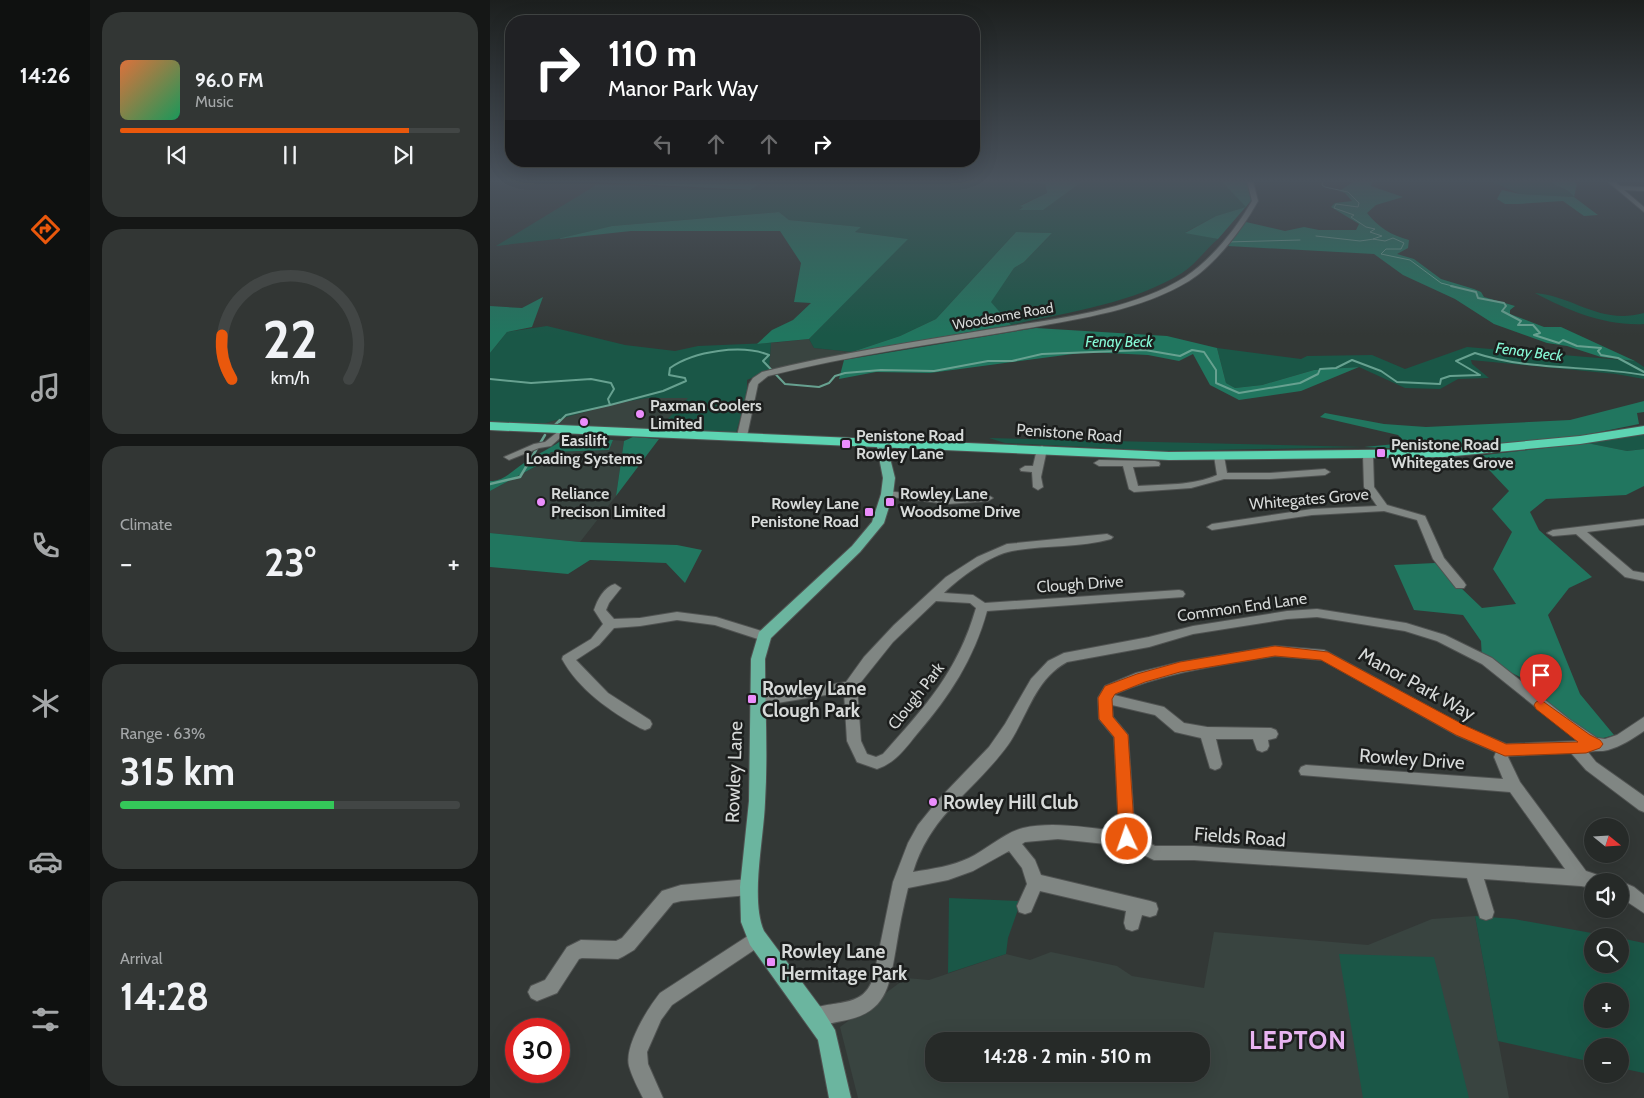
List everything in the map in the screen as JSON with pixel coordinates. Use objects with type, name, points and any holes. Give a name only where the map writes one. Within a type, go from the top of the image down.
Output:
[{"type":"highway","name":"Penistone Road","points":[[490,426],[1042,449],[1131,455],[1219,456],[1444,454],[1580,440],[1644,430]]},
{"type":"main road","name":"Rowley Lane","points":[[840,1098],[828,1037],[815,1016],[757,938],[750,922],[749,887],[757,801],[758,658],[764,636],[779,619],[856,549],[878,523],[887,494],[889,478],[881,442]]},
{"type":"street","name":"Woodsome Road","points":[[742,436],[753,394],[752,385],[755,380],[765,374],[1087,314],[1160,292],[1198,271],[1232,232]]},
{"type":"street","points":[[509,456],[554,441],[565,429]]},
{"type":"street","points":[[1038,487],[1038,469],[1042,449]]},
{"type":"street","name":"Whitegates Grove","points":[[1212,527],[1312,512],[1379,509],[1383,507],[1370,488],[1368,455]]},
{"type":"street","points":[[1219,456],[1222,476]]},
{"type":"street","points":[[1099,463],[1155,464]]},
{"type":"street","points":[[1127,464],[1134,489],[1200,483],[1213,481],[1222,476],[1270,476],[1325,472]]},
{"type":"street","points":[[1025,468],[1038,469]]},
{"type":"street","points":[[887,494],[948,501],[988,498]]},
{"type":"street","points":[[1383,507],[1421,518],[1439,559],[1460,585]]},
{"type":"street","points":[[1553,533],[1644,522]]},
{"type":"street","points":[[1578,530],[1629,574],[1644,577]]},
{"type":"street","points":[[759,701],[850,686],[867,661],[894,629],[933,597],[950,580],[981,560],[1007,548],[1107,537]]},
{"type":"street","points":[[611,624],[604,618],[600,610],[603,600],[615,588]]},
{"type":"street","name":"Clough Drive","points":[[982,607],[1179,594]]},
{"type":"street","points":[[933,597],[973,599],[982,607]]},
{"type":"street","name":"Clough Park","points":[[850,686],[854,741],[862,758],[877,763],[888,758],[954,680],[977,630],[982,607]]},
{"type":"street","name":"Common End Lane","points":[[815,1016],[854,1010],[871,1000],[884,981],[887,949],[902,882],[917,841],[934,817],[994,753],[1049,666],[1071,656],[1149,642],[1193,630],[1287,615],[1317,613],[1406,626],[1441,638],[1487,662],[1578,734],[1595,744]]},
{"type":"street","points":[[646,724],[612,706],[585,681],[568,659],[595,642],[611,624],[640,622],[676,616],[716,621],[764,636]]},
{"type":"street","name":"Manor Park Way","points":[[1105,698],[1110,690],[1141,677],[1180,667],[1275,651],[1324,655],[1461,730],[1505,750],[1574,748],[1595,744]]},
{"type":"street","points":[[1127,839],[1121,735],[1106,719],[1105,698],[1159,711],[1180,728],[1207,733],[1264,738]]},
{"type":"street","points":[[1595,744],[1606,745],[1622,739],[1644,723]]},
{"type":"street","points":[[1207,733],[1215,764]]},
{"type":"street","points":[[1574,748],[1591,766],[1644,805]]},
{"type":"street","points":[[1505,750],[1501,757],[1514,786],[1584,874]]},
{"type":"street","name":"Rowley Drive","points":[[1306,771],[1514,786]]},
{"type":"street","name":"Fields Road","points":[[902,882],[948,873],[973,864],[1023,835],[1058,832],[1127,839],[1154,853],[1418,869],[1473,870],[1584,879]]},
{"type":"street","points":[[1011,841],[1029,864],[1032,878],[1036,882],[1143,908],[1132,923]]},
{"type":"street","points":[[1473,870],[1486,912]]},
{"type":"street","points":[[1025,906],[1036,882]]},
{"type":"street","points":[[537,992],[551,987],[572,952],[581,949],[618,950],[628,944],[668,897],[681,893],[749,887]]},
{"type":"street","points":[[1629,893],[1644,905]]},
{"type":"street","points":[[653,1098],[638,1065],[638,1052],[655,1014],[666,999],[757,938]]},
{"type":"shaded area","points":[[809,339],[814,348],[852,352],[769,370],[771,343]]},
{"type":"shaded area","points":[[648,398],[689,398],[657,430],[539,425],[616,403]]},
{"type":"shaded area","points":[[613,440],[624,441],[616,496],[580,542],[490,533],[490,491],[540,464],[551,452],[609,450]]},
{"type":"shaded area","points":[[1475,916],[1509,1098],[858,1098],[840,1027],[906,978],[929,980],[1006,954],[1030,960],[1051,952],[1117,966],[1132,976],[1204,988],[1214,932],[1368,945],[1432,919]]},
{"type":"green space","points":[[519,232],[586,232],[557,239],[496,246]]},
{"type":"green space","points":[[586,232],[620,232],[557,239]]},
{"type":"green space","points":[[781,232],[857,232],[908,239],[809,339],[757,344],[772,330],[793,320],[811,303],[794,302],[801,263]]},
{"type":"green space","points":[[857,232],[1016,232],[936,319],[900,336],[852,352],[814,348],[809,339],[907,239]]},
{"type":"green space","points":[[1016,232],[1052,233],[1024,262],[1014,268],[991,302],[1011,325],[852,352],[900,336],[936,319]]},
{"type":"green space","points":[[1025,232],[1187,232],[1218,239],[1187,270],[1163,284],[1099,306],[1011,325],[990,302],[1014,268],[1024,262],[1052,233]]},
{"type":"green space","points":[[1186,232],[1224,232],[1218,239],[1185,233]]},
{"type":"green space","points":[[1238,232],[1390,232],[1409,240],[1408,248],[1397,254],[1414,259],[1441,279],[1474,289],[1481,292],[1484,297],[1515,306],[1510,310],[1510,314],[1544,327],[1561,327],[1635,361],[1601,357],[1567,346],[1547,343],[1494,324],[1455,299],[1403,275],[1374,254],[1228,246]]},
{"type":"green space","points":[[1535,293],[1562,299],[1600,313],[1628,316],[1644,313],[1644,324],[1615,323],[1601,320],[1561,306]]},
{"type":"green space","points":[[543,297],[532,327],[507,332],[490,353],[490,306],[522,308]]},
{"type":"green space","points":[[547,326],[625,345],[675,351],[698,346],[771,343],[769,370],[747,380],[747,394],[736,433],[657,430],[688,398],[648,398],[612,404],[539,425],[490,423],[490,353],[507,332]]},
{"type":"green space","points":[[1036,328],[1167,336],[1217,348],[1226,383],[1235,388],[1262,385],[1314,370],[1359,367],[1301,391],[1239,400],[1210,385],[1193,354],[1179,361],[1148,355],[1088,352],[930,373],[876,372],[839,379],[844,360]]},
{"type":"green space","points":[[1467,347],[1635,361],[1644,367],[1644,379],[1616,374],[1471,360],[1472,364],[1489,378],[1458,379],[1440,389],[1405,388],[1359,367],[1314,370],[1262,385],[1235,388],[1226,383],[1217,348],[1301,359],[1307,356],[1372,355],[1405,369]]},
{"type":"green space","points":[[1644,401],[1644,412],[1637,413],[1639,424],[1575,437],[1435,450],[1364,447],[1406,443],[1398,435],[1320,417],[1325,413],[1384,424],[1426,427],[1570,420]]},
{"type":"green space","points":[[1644,434],[1644,449],[1627,451],[1587,443]]},
{"type":"green space","points":[[567,436],[613,440],[609,450],[551,452],[540,464],[490,491],[490,481],[504,477]]},
{"type":"green space","points":[[633,437],[659,439],[616,496],[624,441]]},
{"type":"green space","points":[[989,438],[1364,447],[1164,451],[1005,443]]},
{"type":"green space","points":[[1587,443],[1627,451],[1644,449],[1644,486],[1626,495],[1546,499],[1530,512],[1539,530],[1592,577],[1569,588],[1548,615],[1580,694],[1614,735],[1600,739],[1548,705],[1524,679],[1482,658],[1481,641],[1463,615],[1414,610],[1394,565],[1435,563],[1482,608],[1516,604],[1493,569],[1512,532],[1492,509],[1509,491],[1476,456]]},
{"type":"green space","points":[[490,533],[580,542],[677,545],[702,550],[685,583],[666,563],[590,560],[568,574],[490,567]]},
{"type":"green space","points":[[949,898],[1021,901],[1008,938],[1006,954],[948,973]]},
{"type":"green space","points":[[1475,916],[1514,919],[1584,932],[1584,973],[1629,973],[1629,940],[1644,943],[1644,1073],[1629,1070],[1629,1038],[1584,1038],[1584,1060],[1498,1041]]},
{"type":"green space","points":[[1339,954],[1434,957],[1469,1098],[1363,1098]]},
{"type":"waterway","points":[[1371,232],[1382,236],[1373,239]]},
{"type":"waterway","points":[[1316,236],[1360,241],[1373,239]]},
{"type":"waterway","points":[[1373,239],[1385,241],[1393,238],[1404,243],[1401,249],[1386,249],[1381,254],[1410,260],[1441,283],[1456,287]]},
{"type":"waterway","points":[[1227,242],[1300,240]]},
{"type":"waterway","points":[[1451,286],[1476,292],[1478,298],[1504,303],[1506,306],[1502,311],[1521,321],[1518,325],[1533,325],[1540,333],[1534,335],[1559,343],[1563,340],[1577,346],[1601,348],[1598,351],[1601,355],[1618,358],[1644,372]]},
{"type":"waterway","name":"Fenay Beck","points":[[610,405],[663,391],[686,381],[685,378],[669,375],[670,368],[680,362],[692,357],[732,350],[746,350],[769,355],[763,361],[785,384],[819,387],[829,383],[835,376],[845,373],[881,370],[934,371],[988,361],[1012,361],[1042,354],[1145,350],[1180,356],[1192,350],[1204,352],[1216,370],[1216,383],[1239,393],[1300,383],[1318,374],[1320,369],[1336,368],[1352,360],[1381,371],[1397,382],[1440,384],[1441,379],[1450,376],[1480,375],[1456,361],[1475,353],[1516,363],[1644,375]]},
{"type":"waterway","points":[[490,379],[531,383],[591,379],[611,383],[614,389],[608,399],[610,405]]},
{"type":"waterway","points":[[559,422],[566,415],[610,405]]},
{"type":"waterway","points":[[554,426],[560,420]]},
{"type":"waterway","points":[[490,484],[520,477],[545,435]]},
{"type":"place","name":"Paxman Coolers Limited","points":[[640,414]]},
{"type":"place","name":"Easilift Loading Systems","points":[[584,422]]},
{"type":"place","name":"Penistone Road Rowley Lane","points":[[846,444]]},
{"type":"place","name":"Penistone Road Whitegates Grove","points":[[1381,453]]},
{"type":"place","name":"Reliance Precison Limited","points":[[541,502]]},
{"type":"place","name":"Rowley Lane Woodsome Drive","points":[[890,502]]},
{"type":"place","name":"Rowley Lane Penistone Road","points":[[869,512]]},
{"type":"place","name":"Rowley Lane Clough Park","points":[[752,699]]},
{"type":"place","name":"Rowley Hill Club","points":[[933,802]]},
{"type":"place","name":"Rowley Lane Hermitage Park","points":[[771,962]]},
{"type":"district","name":"LEPTON","points":[[1298,1040]]},
{"type":"route","points":[[1127,839],[1121,735],[1106,719],[1105,698],[1110,690],[1141,677],[1180,667],[1275,651],[1324,655],[1461,730],[1505,750],[1586,747],[1595,744],[1585,739],[1541,705]]}]
